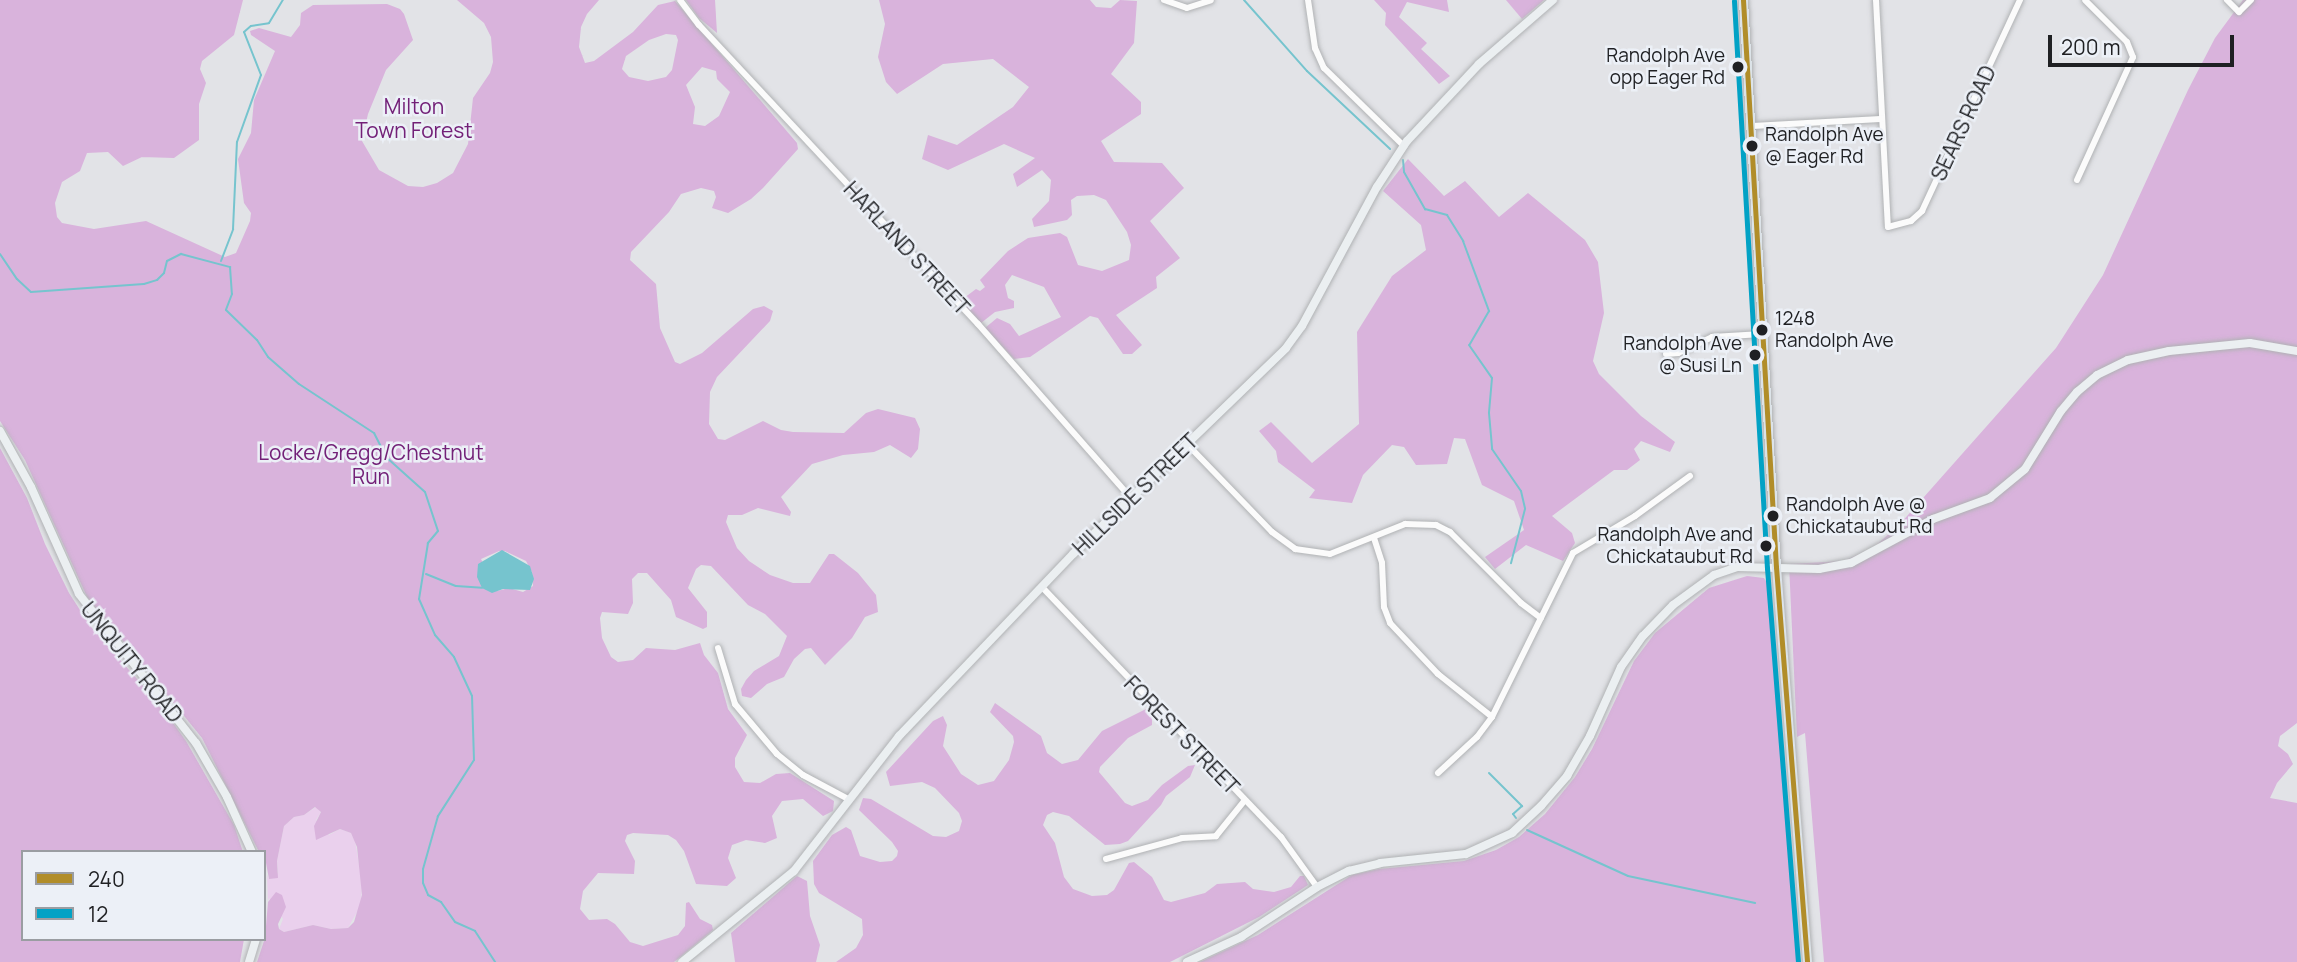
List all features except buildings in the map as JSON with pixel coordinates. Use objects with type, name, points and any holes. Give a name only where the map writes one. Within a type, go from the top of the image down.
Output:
[{"type":"main road","name":"HILLSIDE STREET","points":[[682,962],[794,871],[894,741],[1042,587],[1295,336],[1377,187],[1404,146],[1482,62],[1553,0]]},
{"type":"main road","points":[[1744,0],[1776,567],[1807,962]]},
{"type":"main road","points":[[1187,962],[1246,934],[1317,887],[1349,871],[1371,864],[1466,854],[1512,833],[1546,801],[1567,776],[1590,736],[1624,662],[1652,625],[1719,572],[1737,567],[1819,569],[1857,561],[1928,522],[1996,494],[2030,463],[2072,397],[2092,379],[2121,363],[2158,352],[2243,344],[2270,345],[2297,351]]},
{"type":"main road","name":"UNQUITY ROAD","points":[[0,431],[35,494],[79,594],[196,743],[225,792],[250,850]]},
{"type":"main road","points":[[249,962],[255,941]]},
{"type":"street","name":"HARLAND STREET","points":[[680,0],[699,25],[978,324],[1131,498]]},
{"type":"street","points":[[1164,0],[1187,8],[1211,0]]},
{"type":"street","points":[[1308,0],[1315,48],[1323,66],[1404,146]]},
{"type":"street","points":[[1751,126],[1882,119],[1876,0]]},
{"type":"street","name":"SEARS ROAD","points":[[1882,119],[1888,227],[1911,221],[1924,208],[2020,0]]},
{"type":"street","points":[[2077,180],[2133,57],[2127,42],[2085,0]]},
{"type":"street","points":[[2227,0],[2239,12],[2251,0]]},
{"type":"street","points":[[1666,354],[1678,353],[1712,337],[1762,334]]},
{"type":"street","points":[[1187,444],[1272,532],[1295,549],[1330,554],[1409,523],[1441,526],[1525,607],[1541,618]]},
{"type":"street","points":[[1438,773],[1477,737],[1492,717],[1573,553],[1635,516],[1690,476]]},
{"type":"street","points":[[1374,538],[1382,563],[1384,607],[1390,623],[1438,674],[1492,717]]},
{"type":"street","name":"FOREST STREET","points":[[1042,587],[1290,847],[1317,887]]},
{"type":"street","points":[[718,648],[735,704],[768,743],[798,771],[850,800]]},
{"type":"street","points":[[1106,859],[1182,838],[1216,836],[1245,800]]},
{"type":"shaded area","points":[[316,807],[321,812],[316,820],[329,835],[340,829],[351,833],[355,841],[362,882],[361,905],[348,928],[331,929],[313,925],[284,932],[279,929],[283,919],[269,898],[268,902],[267,875],[269,879],[278,873],[277,861],[284,826],[294,817],[304,815]]},
{"type":"green space","name":"Locke/Gregg/Chestnut Run","points":[[0,0],[243,0],[234,35],[202,61],[200,69],[206,83],[199,104],[199,140],[174,158],[142,157],[123,166],[108,152],[87,153],[80,171],[62,182],[55,203],[57,217],[62,223],[94,229],[146,221],[225,257],[236,253],[250,221],[251,213],[244,203],[238,159],[251,133],[254,100],[275,51],[251,35],[250,31],[259,28],[291,37],[300,25],[301,13],[313,5],[387,4],[400,9],[413,40],[386,70],[368,114],[362,141],[379,170],[408,186],[423,187],[437,183],[453,173],[468,144],[473,98],[490,73],[493,62],[491,37],[484,23],[457,0],[599,0],[587,14],[581,27],[579,47],[585,63],[594,61],[633,32],[658,5],[675,1],[797,143],[798,149],[751,199],[728,213],[712,208],[716,197],[714,191],[701,188],[681,194],[669,212],[631,252],[630,260],[656,284],[660,328],[675,362],[680,364],[702,353],[753,309],[764,306],[773,311],[770,321],[717,377],[710,392],[709,424],[718,439],[725,440],[763,421],[781,430],[793,432],[844,433],[866,413],[878,409],[915,418],[920,429],[918,449],[911,458],[890,445],[874,452],[843,455],[812,464],[781,497],[791,512],[790,516],[758,508],[742,515],[728,515],[726,522],[737,548],[749,561],[770,575],[793,583],[810,583],[829,554],[834,554],[858,573],[876,595],[878,612],[865,617],[852,638],[825,665],[811,648],[805,649],[794,659],[784,677],[767,684],[751,698],[742,696],[741,689],[746,680],[754,671],[779,656],[787,636],[765,614],[748,605],[711,566],[701,565],[696,569],[688,588],[707,612],[707,627],[703,629],[676,617],[671,600],[647,573],[638,573],[632,579],[633,603],[628,614],[602,612],[602,638],[611,657],[618,662],[633,660],[646,648],[675,650],[700,643],[704,655],[718,673],[728,709],[747,735],[735,758],[735,767],[744,782],[760,783],[776,774],[790,773],[834,801],[833,811],[823,816],[803,799],[782,801],[772,816],[777,838],[765,843],[746,840],[732,845],[728,858],[736,878],[727,886],[696,884],[684,851],[676,840],[668,835],[627,835],[625,841],[635,861],[634,874],[598,873],[583,891],[580,909],[589,920],[607,919],[615,924],[630,942],[643,946],[678,935],[685,926],[686,903],[689,902],[700,919],[712,925],[713,930],[674,962],[257,962],[266,941],[268,902],[276,892],[282,895],[286,907],[278,924],[279,929],[284,932],[313,925],[331,929],[348,928],[354,922],[362,895],[357,847],[351,833],[340,829],[316,840],[314,826],[321,812],[315,807],[304,815],[294,817],[284,826],[277,861],[278,878],[269,879],[266,850],[258,850],[202,738],[87,597],[25,460],[0,421]],"holes":[[[666,34],[676,35],[678,40],[672,70],[666,77],[648,81],[629,77],[622,69],[626,56],[649,40]],[[702,67],[716,71],[717,79],[730,92],[719,116],[705,126],[693,124],[695,107],[686,85]],[[499,551],[526,561],[532,572],[533,586],[523,592],[509,588],[497,591],[481,559]]]},
{"type":"green space","points":[[686,0],[715,0],[717,33],[699,18]]},
{"type":"green space","points":[[879,0],[1090,0],[1096,7],[1111,8],[1120,0],[1137,1],[1134,43],[1111,74],[1141,102],[1141,114],[1101,141],[1114,162],[1162,163],[1184,188],[1150,221],[1180,258],[1156,277],[1157,288],[1116,315],[1142,345],[1132,354],[1123,354],[1098,318],[1090,316],[1030,357],[1014,359],[985,328],[997,318],[1010,324],[1019,336],[1061,317],[1044,287],[1012,275],[1005,285],[1008,298],[1014,301],[1014,308],[995,312],[981,323],[960,301],[976,289],[980,291],[985,287],[980,280],[1008,251],[1028,238],[1060,233],[1067,237],[1078,265],[1102,271],[1129,260],[1131,245],[1127,232],[1106,200],[1094,195],[1077,196],[1071,200],[1072,215],[1067,220],[1034,227],[1032,219],[1049,201],[1051,180],[1042,170],[1017,187],[1013,174],[1035,158],[1004,144],[948,170],[922,159],[928,135],[957,145],[1013,107],[1029,87],[993,59],[943,64],[897,94],[886,82],[878,57],[885,24]]},
{"type":"green space","points":[[1374,0],[1447,0],[1449,12],[1407,2],[1399,17],[1427,43],[1421,49],[1450,76],[1439,84],[1385,25],[1386,13]]},
{"type":"green space","points":[[1506,0],[1544,0],[1522,19]]},
{"type":"green space","points":[[2243,0],[2297,0],[2297,723],[2280,736],[2278,746],[2288,754],[2293,764],[2277,783],[2270,798],[2297,803],[2297,962],[1824,962],[1805,733],[1797,737],[1789,564],[1844,561],[1874,547],[1900,524],[2056,348],[2103,275],[2188,90],[2215,38]]},
{"type":"green space","points":[[1408,159],[1444,196],[1465,181],[1499,217],[1528,193],[1585,240],[1598,262],[1604,313],[1593,361],[1599,374],[1641,416],[1675,442],[1670,452],[1641,441],[1634,449],[1640,460],[1627,470],[1614,470],[1552,516],[1572,533],[1575,543],[1563,561],[1526,545],[1495,569],[1485,557],[1524,530],[1514,501],[1482,485],[1465,439],[1454,438],[1447,464],[1416,465],[1404,447],[1392,445],[1363,475],[1352,503],[1309,498],[1315,490],[1278,462],[1276,451],[1259,431],[1271,422],[1312,463],[1359,424],[1357,332],[1392,276],[1426,250],[1421,225],[1383,191]]},
{"type":"green space","points":[[0,448],[27,498],[45,544],[69,593],[91,627],[161,706],[186,741],[234,825],[242,850],[21,850],[21,941],[244,941],[240,962],[0,962]]},
{"type":"green space","points":[[1747,576],[1764,578],[1769,586],[1800,962],[1200,962],[1258,935],[1352,875],[1379,869],[1464,861],[1496,850],[1519,837],[1545,814],[1575,777],[1592,749],[1634,661],[1655,633],[1709,588]]},
{"type":"green space","points":[[995,703],[1041,736],[1047,753],[1062,764],[1078,760],[1102,731],[1146,709],[1152,713],[1152,725],[1128,738],[1100,767],[1099,772],[1125,803],[1132,806],[1148,800],[1162,785],[1188,766],[1195,765],[1190,777],[1166,796],[1128,841],[1120,844],[1105,845],[1069,816],[1053,812],[1047,815],[1043,825],[1055,843],[1064,877],[1073,889],[1092,896],[1107,895],[1114,890],[1129,863],[1134,862],[1152,877],[1164,900],[1171,902],[1205,893],[1217,884],[1245,882],[1253,889],[1274,892],[1291,887],[1300,876],[1304,876],[1308,885],[1259,917],[1170,962],[836,962],[856,948],[863,935],[862,919],[819,893],[814,884],[813,861],[832,835],[846,827],[851,830],[860,856],[880,862],[892,861],[897,856],[898,851],[892,842],[859,810],[863,798],[871,799],[933,836],[946,837],[959,831],[962,821],[959,813],[935,788],[922,782],[890,786],[886,772],[933,721],[943,716],[947,725],[943,746],[961,774],[978,785],[994,781],[1009,760],[1014,742],[1013,736],[990,712]]},
{"type":"green space","points":[[797,876],[807,881],[810,916],[820,945],[816,962],[735,962],[731,933]]},
{"type":"water","points":[[502,550],[530,566],[534,579],[530,590],[503,589],[492,593],[482,588],[477,577],[478,564]]},
{"type":"waterway","points":[[221,261],[233,229],[237,142],[261,75],[244,32],[251,26],[269,23],[283,0]]},
{"type":"waterway","points":[[1244,0],[1307,71],[1390,149]]},
{"type":"waterway","points":[[1403,160],[1404,172],[1425,209],[1447,215],[1463,241],[1489,311],[1469,345],[1492,378],[1489,413],[1492,449],[1521,491],[1525,509],[1511,563]]},
{"type":"waterway","points":[[0,254],[17,279],[31,292],[144,284],[157,280],[164,273],[167,261],[181,254],[230,267],[232,294],[226,310],[257,340],[268,357],[299,384],[374,433],[386,457],[425,492],[438,531],[428,543],[419,599],[435,635],[454,657],[472,696],[474,760],[438,816],[423,869],[423,883],[428,895],[441,902],[455,922],[475,931],[495,962]]},
{"type":"waterway","points":[[426,574],[456,586],[482,588]]},
{"type":"waterway","points":[[1489,773],[1522,806],[1513,814],[1516,818]]},
{"type":"waterway","points":[[1527,830],[1628,876],[1755,903]]},
{"type":"transit line","name":"240","points":[[1743,0],[1776,567],[1807,962]]},
{"type":"transit line","name":"12","points":[[1734,1],[1767,568],[1798,962]]},
{"type":"place","name":"Randolph Ave opp Eager Rd","points":[[1738,67]]},
{"type":"place","name":"Randolph Ave @ Eager Rd","points":[[1752,146]]},
{"type":"place","name":"1248 Randolph Ave","points":[[1762,330]]},
{"type":"place","name":"Randolph Ave @ Susi Ln","points":[[1755,355]]},
{"type":"place","name":"Randolph Ave @ Chickataubut Rd","points":[[1773,516]]},
{"type":"place","name":"Randolph Ave and Chickataubut Rd","points":[[1766,546]]},
{"type":"park label","name":"Milton Town Forest","points":[[414,118]]}]
